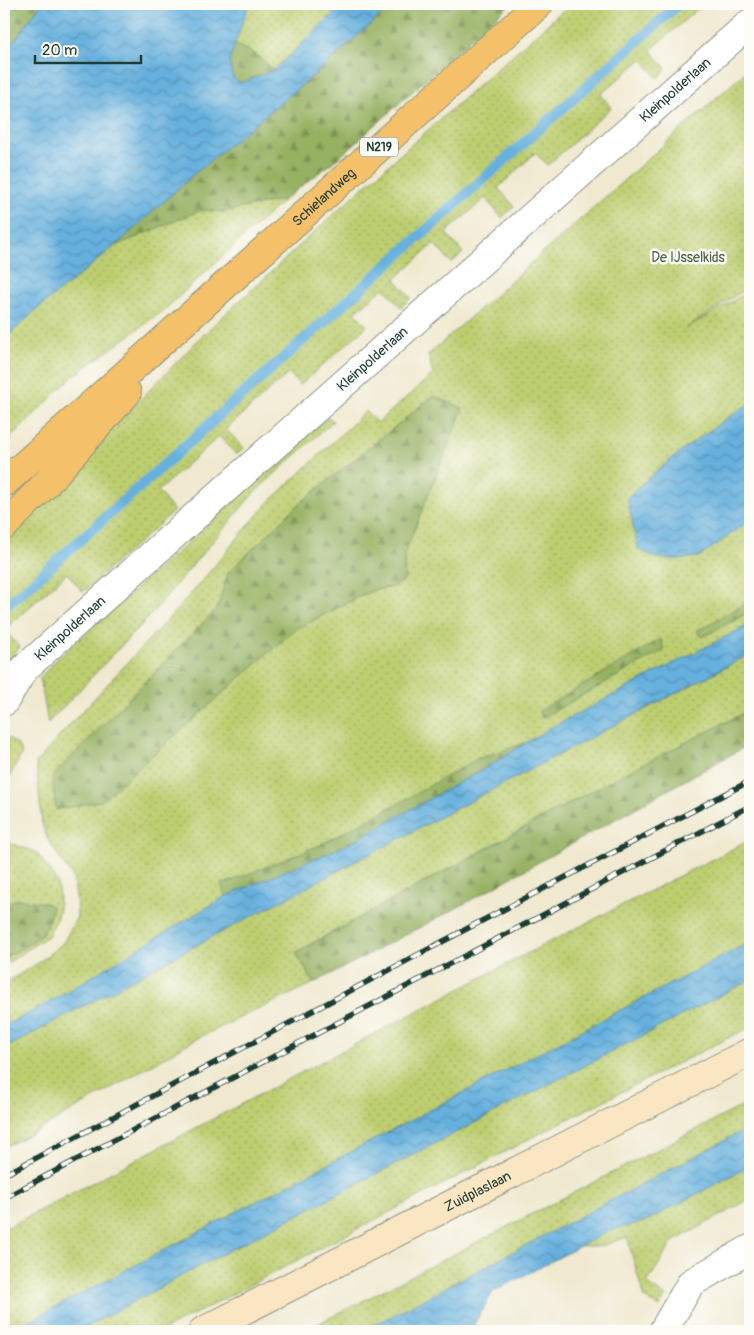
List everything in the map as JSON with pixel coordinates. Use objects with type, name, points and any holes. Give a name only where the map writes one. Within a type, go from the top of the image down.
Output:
[{"type":"main road","name":"Schielandweg","points":[[4,483],[539,4]]},
{"type":"main road","name":"Schielandweg","points":[[4,526],[45,485],[219,291]]},
{"type":"street","name":"Kleinpolderlaan","points":[[4,702],[24,669],[750,23]]},
{"type":"street","name":"Zuidplaslaan","points":[[203,1331],[750,1052]]},
{"type":"street","points":[[663,1331],[691,1283],[750,1250]]},
{"type":"green space","points":[[7,4],[41,4],[4,55],[4,8]]},
{"type":"green space","points":[[249,4],[349,4],[274,70],[257,55],[234,44]]},
{"type":"green space","points":[[393,4],[510,4],[342,155],[285,199],[224,212],[201,210],[115,246],[194,174],[320,70]]},
{"type":"green space","points":[[570,4],[703,4],[651,50],[666,69],[658,78],[642,59],[601,94],[611,108],[548,165],[535,153],[498,188],[514,206],[502,218],[485,198],[446,233],[463,253],[451,263],[434,244],[395,279],[411,298],[401,307],[384,288],[355,312],[367,326],[300,385],[289,373],[226,429],[244,448],[236,454],[219,436],[158,491],[174,511],[83,592],[67,573],[4,630],[4,539],[208,330],[348,201]]},
{"type":"green space","points":[[234,44],[257,55],[274,70],[241,83],[233,78],[229,61]]},
{"type":"green space","name":"De IJsselkids","points":[[750,68],[750,286],[685,329],[750,291],[750,403],[686,448],[627,498],[701,556],[750,520],[750,624],[550,728],[487,767],[348,844],[226,896],[41,1007],[4,1026],[4,984],[38,963],[63,943],[77,917],[73,878],[48,840],[42,824],[36,763],[183,603],[264,507],[366,411],[377,423],[433,374],[428,355]],"holes":[[[433,396],[463,408],[404,555],[405,579],[394,587],[373,590],[294,630],[101,801],[52,777],[217,609],[228,573],[297,506]]]},
{"type":"green space","points":[[285,199],[163,311],[72,377],[4,445],[4,339],[34,312],[115,246],[201,210],[224,212]]},
{"type":"green space","points":[[433,396],[463,408],[404,555],[405,579],[394,587],[373,590],[294,630],[101,801],[56,810],[52,777],[217,609],[228,573],[297,506]]},
{"type":"green space","points":[[328,417],[333,421],[254,493],[146,620],[48,723],[40,678],[54,662]]},
{"type":"green space","points":[[750,601],[750,612],[702,637],[697,631]]},
{"type":"green space","points":[[4,630],[20,647],[4,668]]},
{"type":"green space","points":[[661,639],[664,650],[542,718],[539,711]]},
{"type":"green space","points":[[750,654],[750,710],[610,781],[296,952],[314,983],[194,1040],[39,1130],[4,1147],[4,1049],[178,955]]},
{"type":"green space","points":[[750,710],[750,744],[453,910],[314,983],[296,953],[610,781]]},
{"type":"green space","points":[[9,738],[18,745],[22,754],[4,786],[4,749]]},
{"type":"green space","points":[[525,743],[487,767],[348,844],[226,896],[221,885],[320,845],[477,759]]},
{"type":"green space","points":[[750,840],[750,942],[10,1331],[4,1331],[4,1229],[530,952]]},
{"type":"green space","points":[[5,842],[37,853],[57,883],[59,909],[48,936],[4,965],[4,958],[43,933],[47,903],[36,903],[19,899],[4,903]]},
{"type":"green space","points":[[19,899],[41,902],[52,906],[50,917],[42,933],[30,943],[4,958],[4,903]]},
{"type":"green space","points":[[750,980],[750,1027],[558,1124],[162,1331],[79,1331],[226,1252]]},
{"type":"green space","points":[[750,1102],[750,1127],[363,1331],[304,1331]]},
{"type":"green space","points":[[750,1166],[750,1199],[673,1242],[647,1283],[666,1297],[659,1307],[644,1298],[627,1237],[602,1246],[579,1246],[609,1231],[646,1221]]},
{"type":"water","points":[[41,4],[249,4],[229,61],[233,78],[241,83],[274,70],[344,4],[393,4],[320,70],[194,174],[115,246],[4,339],[4,55]]},
{"type":"water","points":[[750,403],[750,520],[701,556],[679,560],[656,558],[638,549],[627,498],[686,448]]},
{"type":"water","points":[[750,624],[750,654],[178,955],[4,1049],[4,1026],[41,1007],[226,896],[348,844],[487,767],[550,728]]},
{"type":"water","points":[[750,942],[750,980],[226,1252],[79,1331],[10,1331]]},
{"type":"water","points":[[750,1127],[750,1166],[646,1221],[609,1231],[493,1292],[470,1331],[431,1331],[434,1326],[423,1331],[363,1331]]},
{"type":"waterway","points":[[4,608],[679,4]]},
{"type":"railway","points":[[4,1175],[472,926],[750,781]]},
{"type":"railway","points":[[4,1198],[750,806]]}]
